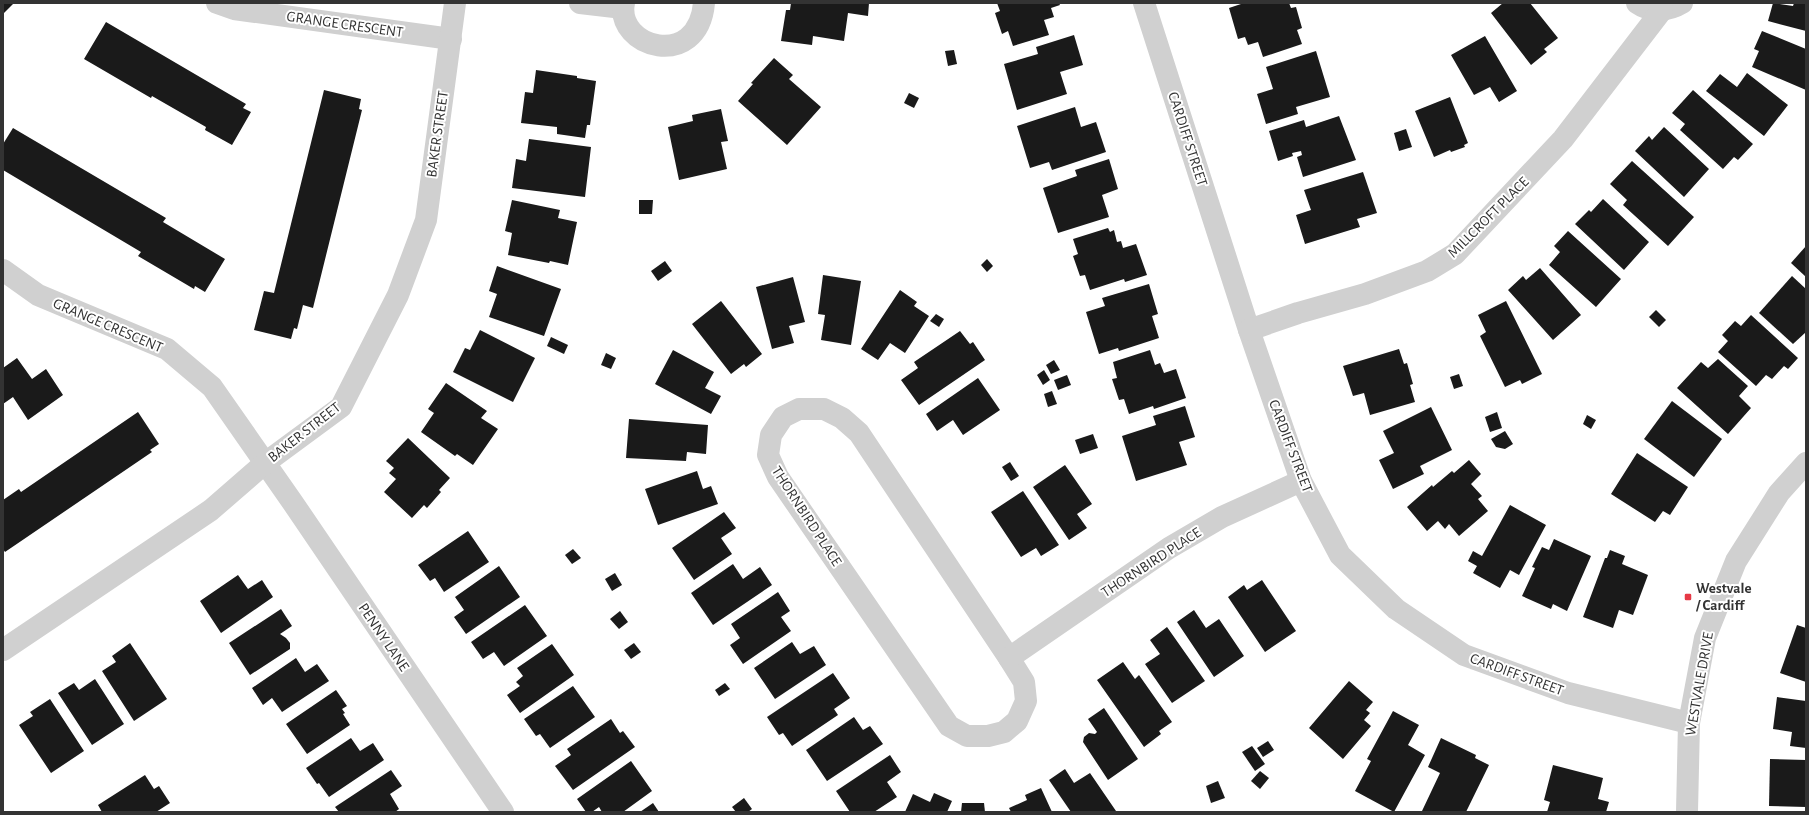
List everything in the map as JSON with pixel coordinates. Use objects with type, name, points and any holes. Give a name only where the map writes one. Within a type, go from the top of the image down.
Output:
[{"type":"street","name":"GRANGE CRESCENT","points":[[217,3],[234,9],[450,39]]},
{"type":"street","name":"BAKER STREET","points":[[3,650],[211,510],[265,462],[340,407],[398,295],[426,220],[455,3]]},
{"type":"street","points":[[580,3],[623,5],[626,22],[634,34],[652,45],[665,46],[679,43],[690,36],[699,26],[702,18],[704,3]]},
{"type":"street","name":"CARDIFF STREET","points":[[1144,3],[1249,330],[1301,481],[1340,555],[1396,609],[1464,655],[1568,693],[1689,723]]},
{"type":"street","points":[[1638,3],[1643,7],[1662,10],[1675,7],[1682,3]]},
{"type":"street","name":"MILLCROFT PLACE","points":[[1249,330],[1298,313],[1365,294],[1427,271],[1455,254],[1563,139],[1662,10]]},
{"type":"street","name":"GRANGE CRESCENT","points":[[3,270],[38,295],[167,349],[212,387],[265,462]]},
{"type":"street","name":"THORNBIRD PLACE","points":[[799,409],[824,409],[842,418],[859,433],[1009,658],[1024,682],[1026,701],[1017,721],[1004,732],[988,736],[966,736],[949,726],[778,477],[768,455],[771,435],[783,417],[799,409]]},
{"type":"street","name":"PENNY LANE","points":[[265,462],[503,812]]},
{"type":"street","name":"WESTVALE DRIVE","points":[[1687,812],[1689,723],[1705,638],[1736,561],[1779,493],[1806,463]]},
{"type":"street","name":"THORNBIRD PLACE","points":[[1009,658],[1169,548],[1222,517],[1301,481]]},
{"type":"building","points":[[3,3],[14,3],[3,14]]},
{"type":"building","points":[[791,3],[869,3],[868,16],[848,13],[844,41],[813,36],[812,45],[781,41],[786,10],[790,10]]},
{"type":"building","points":[[997,3],[1059,3],[1060,5],[1051,8],[1054,17],[1044,20],[1049,35],[1013,46],[1008,31],[1002,34],[995,13],[1000,11]]},
{"type":"building","points":[[1244,3],[1289,3],[1291,8],[1296,7],[1302,28],[1297,30],[1302,44],[1263,57],[1258,42],[1248,45],[1245,37],[1238,39],[1229,8]]},
{"type":"building","points":[[1503,3],[1530,3],[1558,38],[1544,49],[1547,52],[1531,65],[1491,13]]},
{"type":"building","points":[[1773,3],[1793,6],[1794,3],[1806,3],[1806,31],[1768,21]]},
{"type":"building","points":[[106,22],[246,104],[243,108],[251,112],[232,145],[205,130],[206,127],[152,96],[151,98],[84,59]]},
{"type":"building","points":[[1762,31],[1806,49],[1806,90],[1752,67],[1759,51],[1754,49]]},
{"type":"building","points":[[1074,35],[1083,65],[1060,72],[1067,94],[1017,110],[1004,64],[1038,54],[1036,47]]},
{"type":"building","points":[[1485,36],[1517,91],[1499,102],[1490,87],[1474,95],[1451,55]]},
{"type":"building","points":[[954,50],[957,64],[948,66],[945,51]]},
{"type":"building","points":[[1316,51],[1330,97],[1296,107],[1298,114],[1266,124],[1257,94],[1273,89],[1266,67]]},
{"type":"building","points":[[774,58],[793,75],[789,79],[821,107],[787,145],[738,101],[753,84],[751,83]]},
{"type":"building","points":[[536,70],[577,76],[577,78],[596,81],[590,125],[587,125],[585,138],[557,134],[557,127],[521,123],[525,92],[533,93]]},
{"type":"building","points":[[1747,73],[1788,105],[1764,136],[1706,91],[1720,74],[1737,87]]},
{"type":"building","points":[[324,90],[361,99],[359,109],[362,110],[313,308],[303,305],[297,329],[294,328],[291,339],[254,330],[264,291],[274,293]]},
{"type":"building","points":[[1693,90],[1753,144],[1738,160],[1734,157],[1723,169],[1680,130],[1685,124],[1672,113]]},
{"type":"building","points":[[909,93],[919,98],[914,108],[904,103]]},
{"type":"building","points":[[1450,97],[1468,143],[1464,145],[1465,147],[1451,152],[1450,150],[1434,157],[1415,111]]},
{"type":"building","points":[[1075,107],[1081,127],[1096,122],[1106,152],[1052,170],[1049,162],[1030,168],[1017,126]]},
{"type":"building","points":[[721,109],[728,141],[721,142],[727,169],[679,180],[668,127],[693,121],[692,115]]},
{"type":"building","points":[[1339,116],[1356,160],[1303,177],[1297,157],[1302,155],[1301,151],[1292,153],[1293,156],[1278,161],[1269,131],[1304,120],[1306,127]]},
{"type":"building","points":[[1664,127],[1709,169],[1684,197],[1635,151],[1649,136],[1652,140]]},
{"type":"building","points":[[13,128],[166,218],[163,222],[225,259],[205,292],[195,286],[194,289],[138,256],[141,252],[3,170],[3,144]]},
{"type":"building","points":[[1406,129],[1412,147],[1399,151],[1394,133]]},
{"type":"building","points":[[529,139],[591,147],[585,197],[512,188],[516,159],[526,161]]},
{"type":"building","points":[[1109,159],[1118,189],[1102,195],[1109,217],[1058,233],[1043,188],[1077,176],[1075,170]]},
{"type":"building","points":[[1632,161],[1694,217],[1668,246],[1623,205],[1627,200],[1610,184]]},
{"type":"building","points":[[1363,172],[1377,213],[1357,219],[1360,227],[1305,244],[1296,215],[1311,210],[1304,190]]},
{"type":"building","points":[[1603,199],[1649,242],[1624,270],[1575,224],[1589,210],[1591,212]]},
{"type":"building","points":[[512,200],[560,210],[558,218],[577,222],[568,265],[508,255],[512,233],[505,231]]},
{"type":"building","points":[[639,200],[653,200],[652,214],[639,214]]},
{"type":"building","points":[[1108,228],[1110,232],[1114,230],[1117,242],[1121,241],[1123,248],[1136,244],[1147,275],[1125,282],[1124,279],[1090,290],[1085,275],[1080,276],[1073,256],[1078,254],[1073,239]]},
{"type":"building","points":[[1568,231],[1621,279],[1596,307],[1549,265],[1560,252],[1554,246]]},
{"type":"building","points":[[1806,246],[1806,277],[1791,263]]},
{"type":"building","points":[[987,259],[993,266],[987,272],[981,265]]},
{"type":"building","points":[[665,261],[672,271],[658,281],[651,271]]},
{"type":"building","points":[[497,266],[561,289],[544,336],[489,317],[497,294],[489,291]]},
{"type":"building","points":[[1540,268],[1581,315],[1553,340],[1508,290],[1523,276],[1526,280]]},
{"type":"building","points":[[823,275],[861,281],[851,345],[821,340],[825,315],[818,314]]},
{"type":"building","points":[[1792,276],[1806,289],[1806,332],[1793,344],[1759,313]]},
{"type":"building","points":[[793,277],[805,322],[789,326],[794,343],[772,349],[756,287]]},
{"type":"building","points":[[1149,284],[1158,314],[1152,316],[1159,338],[1119,351],[1118,348],[1099,354],[1086,312],[1105,306],[1102,298]]},
{"type":"building","points":[[900,290],[917,302],[914,306],[929,316],[905,353],[890,343],[878,360],[861,349]]},
{"type":"building","points":[[721,301],[762,354],[746,367],[744,364],[731,374],[692,324]]},
{"type":"building","points":[[1506,301],[1542,374],[1522,384],[1520,380],[1505,387],[1480,336],[1486,332],[1478,315]]},
{"type":"building","points":[[1656,310],[1666,320],[1659,327],[1649,317]]},
{"type":"building","points":[[936,314],[944,319],[939,327],[930,321]]},
{"type":"building","points":[[1751,315],[1798,358],[1788,369],[1784,366],[1772,379],[1766,375],[1756,386],[1718,352],[1728,341],[1722,335],[1735,321],[1741,326]]},
{"type":"building","points":[[480,330],[535,358],[513,402],[453,372],[465,348],[470,350]]},
{"type":"building","points":[[960,331],[970,344],[973,342],[985,360],[919,405],[901,380],[918,368],[914,362]]},
{"type":"building","points":[[551,337],[568,345],[564,354],[547,346]]},
{"type":"building","points":[[1399,349],[1404,364],[1407,363],[1413,384],[1410,385],[1415,402],[1370,415],[1364,393],[1353,396],[1343,366]]},
{"type":"building","points":[[673,350],[714,372],[705,388],[721,396],[711,414],[655,384]]},
{"type":"building","points":[[1150,350],[1155,365],[1160,363],[1164,373],[1176,369],[1186,398],[1154,409],[1153,406],[1129,414],[1124,399],[1119,400],[1112,379],[1117,378],[1113,362]]},
{"type":"building","points":[[606,353],[616,358],[611,369],[601,365]]},
{"type":"building","points":[[17,358],[32,379],[46,369],[63,395],[28,420],[13,397],[3,404],[3,368]]},
{"type":"building","points":[[1718,359],[1748,386],[1739,396],[1751,408],[1728,434],[1677,388],[1701,362],[1708,368]]},
{"type":"building","points":[[1054,360],[1060,370],[1051,374],[1046,365]]},
{"type":"building","points":[[1044,370],[1050,380],[1043,385],[1037,375]]},
{"type":"building","points":[[1459,374],[1463,386],[1454,389],[1450,377]]},
{"type":"building","points":[[1067,375],[1071,385],[1058,390],[1054,380]]},
{"type":"building","points":[[978,378],[1000,410],[963,435],[953,420],[937,431],[926,414]]},
{"type":"building","points":[[446,383],[487,411],[481,418],[498,429],[473,465],[457,454],[455,456],[421,432],[434,413],[428,409]]},
{"type":"building","points":[[1052,391],[1057,404],[1048,407],[1044,394]]},
{"type":"building","points":[[1672,401],[1722,439],[1694,477],[1644,439]]},
{"type":"building","points":[[1185,406],[1195,437],[1179,442],[1187,465],[1136,481],[1122,436],[1156,425],[1153,416]]},
{"type":"building","points":[[1431,407],[1452,450],[1420,466],[1424,474],[1393,489],[1379,460],[1394,453],[1383,431]]},
{"type":"building","points":[[138,412],[159,444],[150,450],[152,452],[5,552],[3,549],[3,500],[19,489],[21,492]]},
{"type":"building","points":[[1497,412],[1502,428],[1490,432],[1485,417]]},
{"type":"building","points":[[1587,415],[1596,420],[1591,429],[1583,424]]},
{"type":"building","points":[[629,419],[708,425],[706,454],[687,452],[686,461],[626,458]]},
{"type":"building","points":[[1505,431],[1513,444],[1505,449],[1496,447],[1491,439]]},
{"type":"building","points":[[1093,434],[1098,448],[1080,454],[1075,440]]},
{"type":"building","points":[[408,438],[450,478],[439,490],[441,492],[427,508],[424,505],[412,518],[384,492],[396,479],[389,473],[394,468],[386,461]]},
{"type":"building","points":[[1637,453],[1688,487],[1670,515],[1663,511],[1655,522],[1611,494]]},
{"type":"building","points":[[1469,460],[1481,474],[1471,484],[1482,496],[1478,499],[1488,511],[1459,536],[1449,524],[1445,529],[1438,521],[1427,531],[1407,507],[1432,485],[1433,487],[1452,471],[1454,473]]},
{"type":"building","points":[[1010,462],[1019,476],[1011,481],[1002,467]]},
{"type":"building","points":[[1065,465],[1092,504],[1077,514],[1087,528],[1069,540],[1033,487]]},
{"type":"building","points":[[697,471],[703,489],[711,486],[718,504],[658,525],[645,489]]},
{"type":"building","points":[[1023,491],[1059,545],[1041,556],[1036,548],[1021,557],[991,512]]},
{"type":"building","points":[[1510,505],[1546,525],[1519,575],[1510,570],[1500,588],[1473,573],[1477,566],[1468,561],[1473,551],[1482,556]]},
{"type":"building","points":[[724,512],[736,528],[721,538],[732,554],[694,580],[672,548]]},
{"type":"building","points":[[468,531],[489,562],[444,592],[435,578],[430,581],[418,565]]},
{"type":"building","points":[[1554,539],[1591,556],[1567,611],[1553,604],[1551,609],[1522,596],[1535,568],[1532,567],[1542,547],[1549,550]]},
{"type":"building","points":[[573,549],[581,558],[572,564],[565,555]]},
{"type":"building","points":[[1610,550],[1625,556],[1622,564],[1648,575],[1633,615],[1619,610],[1613,628],[1583,617],[1605,558],[1607,558]]},
{"type":"building","points":[[733,564],[743,579],[760,567],[772,585],[713,625],[691,593]]},
{"type":"building","points":[[499,566],[520,597],[466,634],[454,617],[464,610],[455,597]]},
{"type":"building","points":[[615,573],[622,585],[612,591],[605,579]]},
{"type":"building","points":[[238,575],[248,589],[262,580],[273,597],[221,633],[200,601]]},
{"type":"building","points":[[1262,580],[1296,631],[1265,652],[1228,597],[1244,585],[1247,590]]},
{"type":"building","points":[[778,592],[790,611],[781,617],[791,631],[743,664],[730,645],[740,638],[731,624]]},
{"type":"building","points":[[525,605],[547,636],[504,666],[494,652],[483,659],[471,642]]},
{"type":"building","points":[[281,609],[292,626],[280,634],[290,643],[290,649],[250,675],[229,643]]},
{"type":"building","points":[[1194,610],[1206,628],[1219,619],[1244,656],[1214,677],[1177,622]]},
{"type":"building","points":[[620,611],[628,622],[619,629],[610,619]]},
{"type":"building","points":[[1797,625],[1806,628],[1806,682],[1780,673]]},
{"type":"building","points":[[1167,627],[1205,681],[1172,703],[1145,664],[1160,654],[1150,640]]},
{"type":"building","points":[[792,642],[800,654],[814,646],[826,665],[775,699],[754,668]]},
{"type":"building","points":[[130,643],[167,699],[134,721],[102,671],[116,662],[112,656]]},
{"type":"building","points":[[634,643],[641,652],[631,659],[624,650]]},
{"type":"building","points":[[552,644],[574,675],[520,713],[507,695],[520,686],[516,682],[523,676],[517,668]]},
{"type":"building","points":[[296,658],[305,672],[317,664],[329,681],[282,712],[272,698],[263,705],[252,688]]},
{"type":"building","points":[[1123,662],[1135,679],[1139,675],[1172,722],[1159,731],[1161,734],[1144,747],[1097,680]]},
{"type":"building","points":[[833,673],[850,698],[834,709],[838,715],[792,746],[783,733],[779,735],[767,717]]},
{"type":"building","points":[[95,679],[124,724],[92,745],[58,693],[74,683],[79,690]]},
{"type":"building","points":[[1349,681],[1373,702],[1366,710],[1370,713],[1364,720],[1371,726],[1343,759],[1309,728]]},
{"type":"building","points":[[725,683],[730,689],[719,696],[715,690]]},
{"type":"building","points":[[573,686],[595,717],[550,748],[540,734],[536,736],[524,719]]},
{"type":"building","points":[[336,690],[347,706],[342,709],[345,713],[343,714],[350,725],[307,754],[286,724]]},
{"type":"building","points":[[1777,697],[1806,701],[1806,748],[1790,746],[1792,732],[1773,729]]},
{"type":"building","points":[[50,699],[84,751],[51,773],[19,725],[33,716],[30,712]]},
{"type":"building","points":[[1104,708],[1138,759],[1108,780],[1083,742],[1084,737],[1089,733],[1095,734],[1097,732],[1088,719]]},
{"type":"building","points":[[1393,711],[1419,725],[1408,745],[1425,755],[1394,812],[1355,791],[1371,761],[1367,759]]},
{"type":"building","points":[[854,717],[863,730],[870,726],[883,744],[827,781],[806,750]]},
{"type":"building","points":[[611,719],[620,733],[623,731],[635,747],[573,790],[555,766],[571,755],[567,749]]},
{"type":"building","points":[[351,738],[360,751],[373,743],[384,760],[329,797],[319,783],[317,784],[306,768]]},
{"type":"building","points":[[1441,738],[1476,755],[1475,758],[1489,765],[1466,812],[1422,811],[1440,773],[1428,767]]},
{"type":"building","points":[[1268,741],[1274,750],[1263,757],[1257,748]]},
{"type":"building","points":[[1252,746],[1265,764],[1255,771],[1242,752]]},
{"type":"building","points":[[890,755],[901,772],[887,782],[897,797],[874,812],[850,812],[836,791]]},
{"type":"building","points":[[1770,759],[1806,760],[1806,807],[1769,806]]},
{"type":"building","points":[[631,761],[652,791],[623,812],[602,812],[599,807],[592,812],[586,812],[577,799]]},
{"type":"building","points":[[1553,765],[1603,778],[1598,799],[1609,802],[1606,812],[1547,812],[1550,802],[1544,800]]},
{"type":"building","points":[[1065,769],[1074,783],[1090,773],[1116,811],[1071,812],[1049,780]]},
{"type":"building","points":[[391,770],[402,786],[390,794],[399,809],[395,812],[339,812],[335,807]]},
{"type":"building","points":[[1260,771],[1269,778],[1260,789],[1251,781]]},
{"type":"building","points":[[145,775],[154,789],[159,786],[170,803],[156,812],[102,812],[98,805]]},
{"type":"building","points":[[1218,781],[1225,798],[1211,803],[1206,786]]},
{"type":"building","points":[[1041,788],[1052,812],[1011,812],[1009,808],[1027,800],[1025,795]]},
{"type":"building","points":[[934,793],[952,801],[947,812],[905,812],[913,794],[930,802]]},
{"type":"building","points":[[744,798],[752,809],[748,812],[736,812],[732,807]]},
{"type":"building","points":[[653,803],[659,812],[640,812]]},
{"type":"building","points":[[962,803],[984,803],[985,812],[961,812]]},
{"type":"place","name":"Westvale / Cardiff","points":[[1688,597]]}]
